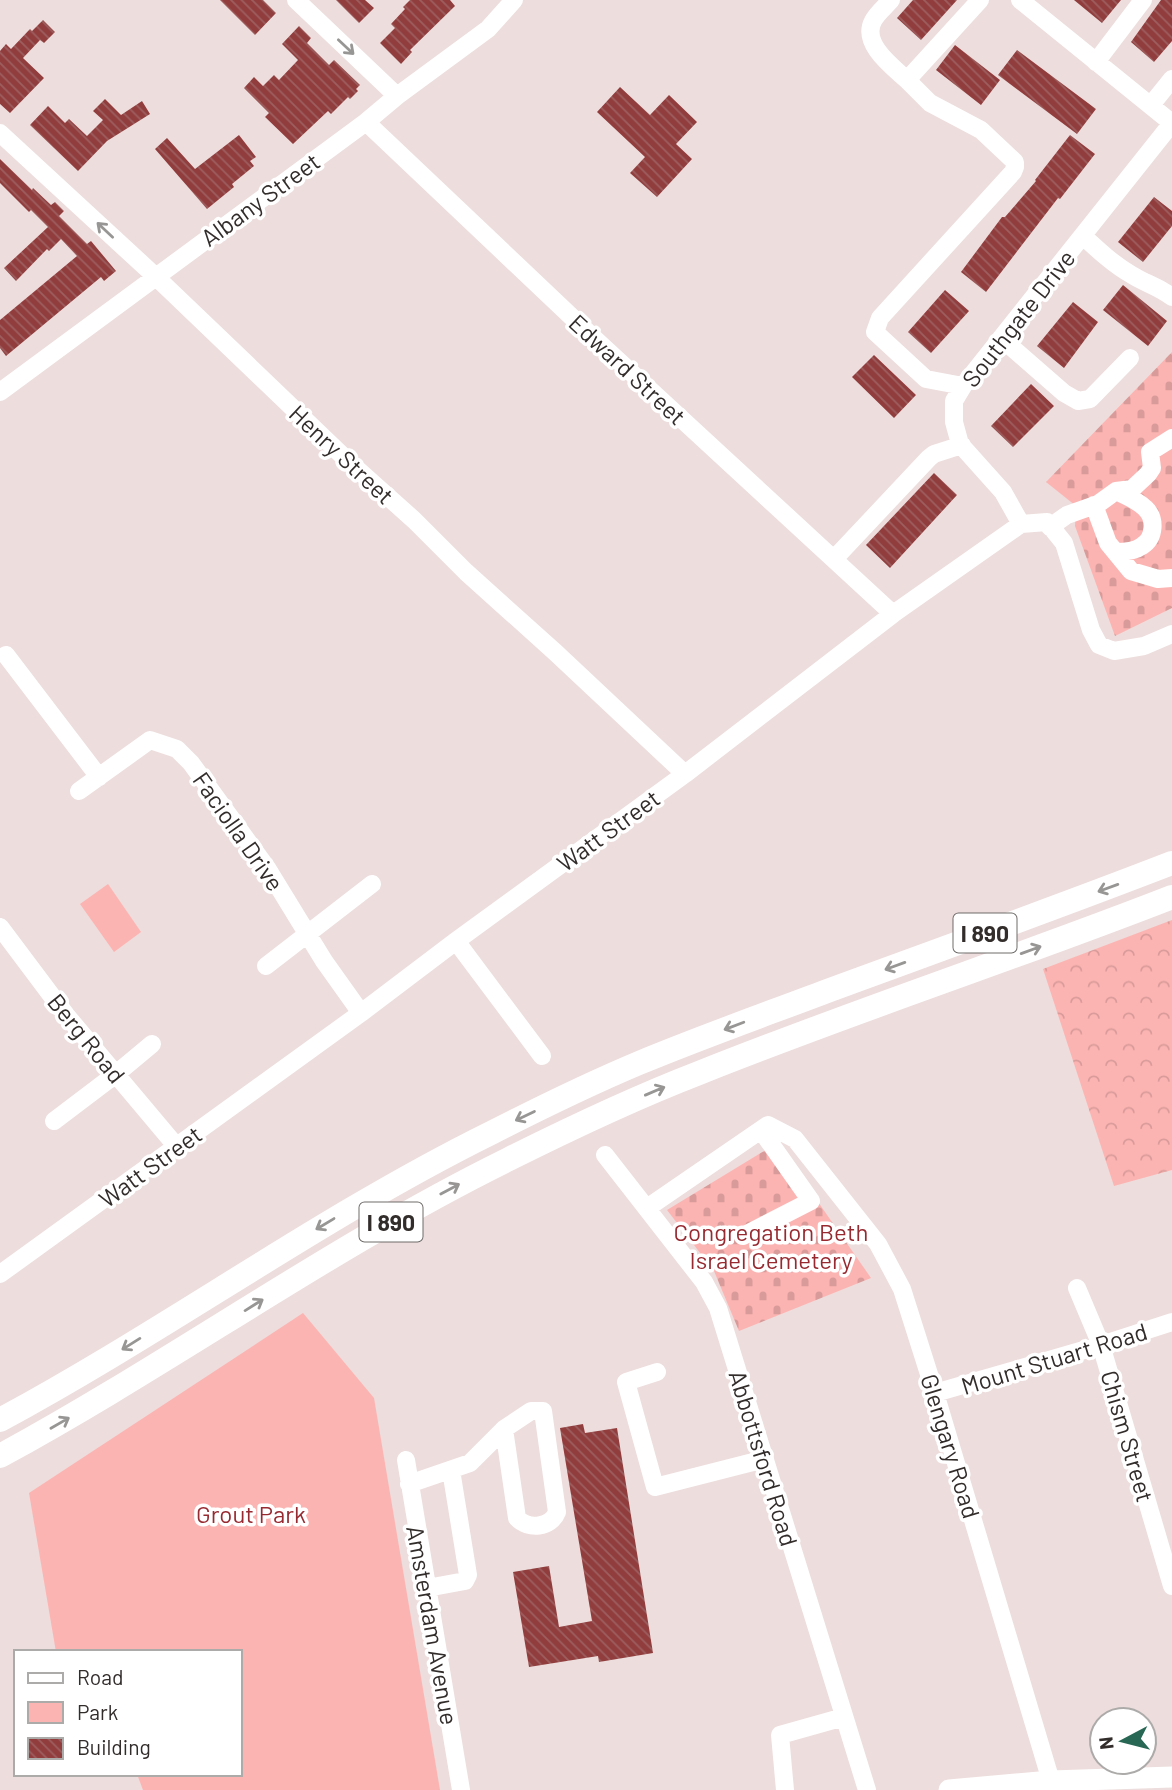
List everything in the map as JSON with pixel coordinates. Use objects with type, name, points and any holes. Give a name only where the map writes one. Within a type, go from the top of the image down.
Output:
[{"type":"highway","name":"I 890","points":[[0,1420],[70,1381],[395,1183],[589,1085],[702,1038],[1172,863]]},
{"type":"highway","name":"I 890","points":[[0,1456],[85,1409],[399,1217],[565,1131],[700,1072],[1172,897]]},
{"type":"main road","points":[[950,1790],[1051,1781],[1077,1785],[1162,1781]]},
{"type":"street","points":[[296,0],[397,96]]},
{"type":"street","name":"Albany Street","points":[[0,392],[488,29],[514,0]]},
{"type":"street","points":[[891,0],[871,24],[873,44],[929,103],[981,130],[1014,162],[1015,167],[880,318],[875,332],[926,379],[963,386]]},
{"type":"street","points":[[907,80],[980,0]]},
{"type":"street","points":[[1020,0],[1172,123]]},
{"type":"street","points":[[1096,62],[1143,0]]},
{"type":"street","points":[[1151,105],[1172,79]]},
{"type":"street","name":"Edward Street","points":[[366,122],[596,340],[893,614]]},
{"type":"street","name":"Southgate Drive","points":[[1021,524],[1003,492],[962,445],[954,422],[954,401],[963,386],[1172,123]]},
{"type":"street","name":"Henry Street","points":[[0,133],[155,276],[466,572],[685,774]]},
{"type":"street","points":[[1083,236],[1134,277],[1160,287],[1172,297]]},
{"type":"street","points":[[1001,338],[1064,393],[1079,401],[1090,399],[1130,358]]},
{"type":"street","points":[[1050,527],[1067,515],[1094,505],[1116,491],[1132,489],[1152,468],[1150,452],[1172,438]]},
{"type":"street","points":[[834,559],[929,458],[962,445]]},
{"type":"street","points":[[1116,491],[1148,509],[1153,523],[1151,537],[1142,547],[1128,552],[1116,552]]},
{"type":"street","points":[[1094,505],[1108,544],[1131,571],[1158,579],[1172,578]]},
{"type":"street","points":[[1021,524],[1047,523],[1064,543],[1091,630],[1099,645],[1114,651],[1144,646],[1172,634]]},
{"type":"street","name":"Watt Street","points":[[0,1274],[361,1013],[685,774],[893,614],[1021,524]]},
{"type":"street","points":[[6,655],[99,777]]},
{"type":"street","name":"Faciolla Drive","points":[[79,792],[150,740],[177,749],[191,763],[267,868],[324,961],[361,1013]]},
{"type":"street","points":[[266,966],[372,884]]},
{"type":"street","name":"Berg Road","points":[[0,927],[59,1007],[177,1147]]},
{"type":"street","points":[[456,941],[542,1056]]},
{"type":"street","points":[[54,1121],[152,1044]]},
{"type":"street","name":"Glengary Road","points":[[761,1130],[768,1125],[795,1139],[878,1244],[902,1289],[1051,1781]]},
{"type":"street","points":[[647,1208],[761,1130],[811,1201],[743,1236]]},
{"type":"street","name":"Abbottsford Road","points":[[605,1154],[704,1282],[718,1308],[867,1790]]},
{"type":"street","name":"Chism Street","points":[[1077,1288],[1101,1345],[1172,1586]]},
{"type":"street","name":"Mount Stuart Road","points":[[935,1393],[1172,1322]]},
{"type":"street","points":[[657,1372],[626,1382],[655,1487],[765,1459]]},
{"type":"street","points":[[409,1483],[470,1463],[504,1429],[531,1411],[543,1411],[557,1512],[549,1523],[529,1526],[517,1518],[504,1429]]},
{"type":"street","name":"Amsterdam Avenue","points":[[405,1460],[461,1790]]},
{"type":"street","points":[[427,1588],[465,1581],[468,1575],[451,1470]]},
{"type":"street","points":[[785,1790],[780,1735],[844,1717]]},
{"type":"green space","points":[[1172,352],[1172,608],[1115,636],[1075,526],[1076,506],[1046,482]]},
{"type":"green space","points":[[108,884],[141,932],[114,952],[80,904]]},
{"type":"green space","points":[[1172,920],[1172,1170],[1114,1186],[1043,969]]},
{"type":"green space","name":"Congregation Beth Israel Cemetery","points":[[777,1143],[871,1278],[739,1331],[714,1271],[667,1210]]},
{"type":"green space","name":"Grout Park","points":[[303,1313],[374,1398],[440,1790],[143,1790],[138,1776],[242,1776],[242,1650],[56,1650],[29,1493]]},
{"type":"building","points":[[220,0],[263,0],[276,13],[255,35]]},
{"type":"building","points":[[336,0],[365,0],[374,8],[359,23]]},
{"type":"building","points":[[410,0],[450,0],[455,6],[410,50],[412,52],[401,64],[380,43],[395,28],[391,24]]},
{"type":"building","points":[[913,0],[957,0],[921,40],[897,18]]},
{"type":"building","points":[[1074,0],[1121,0],[1102,23]]},
{"type":"building","points":[[1161,0],[1172,0],[1172,41],[1154,62],[1131,42]]},
{"type":"building","points":[[43,20],[55,32],[44,43],[40,40],[23,58],[44,78],[10,113],[0,104],[0,51],[6,44],[11,49]]},
{"type":"building","points":[[299,26],[311,38],[307,43],[329,65],[334,60],[360,85],[350,99],[348,97],[331,114],[328,111],[293,144],[265,117],[269,113],[244,88],[254,77],[263,86],[274,75],[279,80],[298,60],[282,44]]},
{"type":"building","points":[[955,45],[1000,80],[981,105],[936,70]]},
{"type":"building","points":[[1017,50],[1096,109],[1077,134],[998,75]]},
{"type":"building","points":[[620,87],[650,115],[669,95],[697,122],[676,144],[692,159],[657,197],[630,173],[645,157],[597,112]]},
{"type":"building","points":[[105,99],[121,115],[142,101],[150,114],[107,141],[78,171],[30,125],[48,106],[65,123],[69,119],[87,136],[103,120],[93,111]]},
{"type":"building","points":[[239,135],[256,157],[250,161],[254,166],[207,209],[155,149],[167,138],[195,169]]},
{"type":"building","points":[[1070,135],[1095,154],[986,292],[961,272],[1002,217],[1005,217],[1036,181]]},
{"type":"building","points":[[0,159],[51,205],[55,202],[64,211],[59,216],[87,244],[91,241],[116,271],[104,281],[101,277],[6,356],[0,348],[0,320],[77,256],[61,239],[49,251],[47,249],[16,281],[4,268],[48,227],[0,183]]},
{"type":"building","points":[[1154,197],[1172,211],[1172,226],[1143,262],[1118,242]]},
{"type":"building","points":[[1123,285],[1167,321],[1148,346],[1103,310]]},
{"type":"building","points":[[945,290],[969,311],[931,353],[908,332]]},
{"type":"building","points":[[1073,302],[1098,322],[1064,368],[1037,346]]},
{"type":"building","points":[[874,355],[916,395],[894,418],[852,377]]},
{"type":"building","points":[[1031,384],[1054,406],[1013,447],[991,426]]},
{"type":"building","points":[[934,473],[957,495],[890,568],[866,545]]},
{"type":"building","points":[[583,1424],[585,1433],[617,1428],[653,1653],[599,1662],[598,1656],[529,1667],[513,1572],[549,1566],[559,1627],[592,1621],[560,1428]]}]
